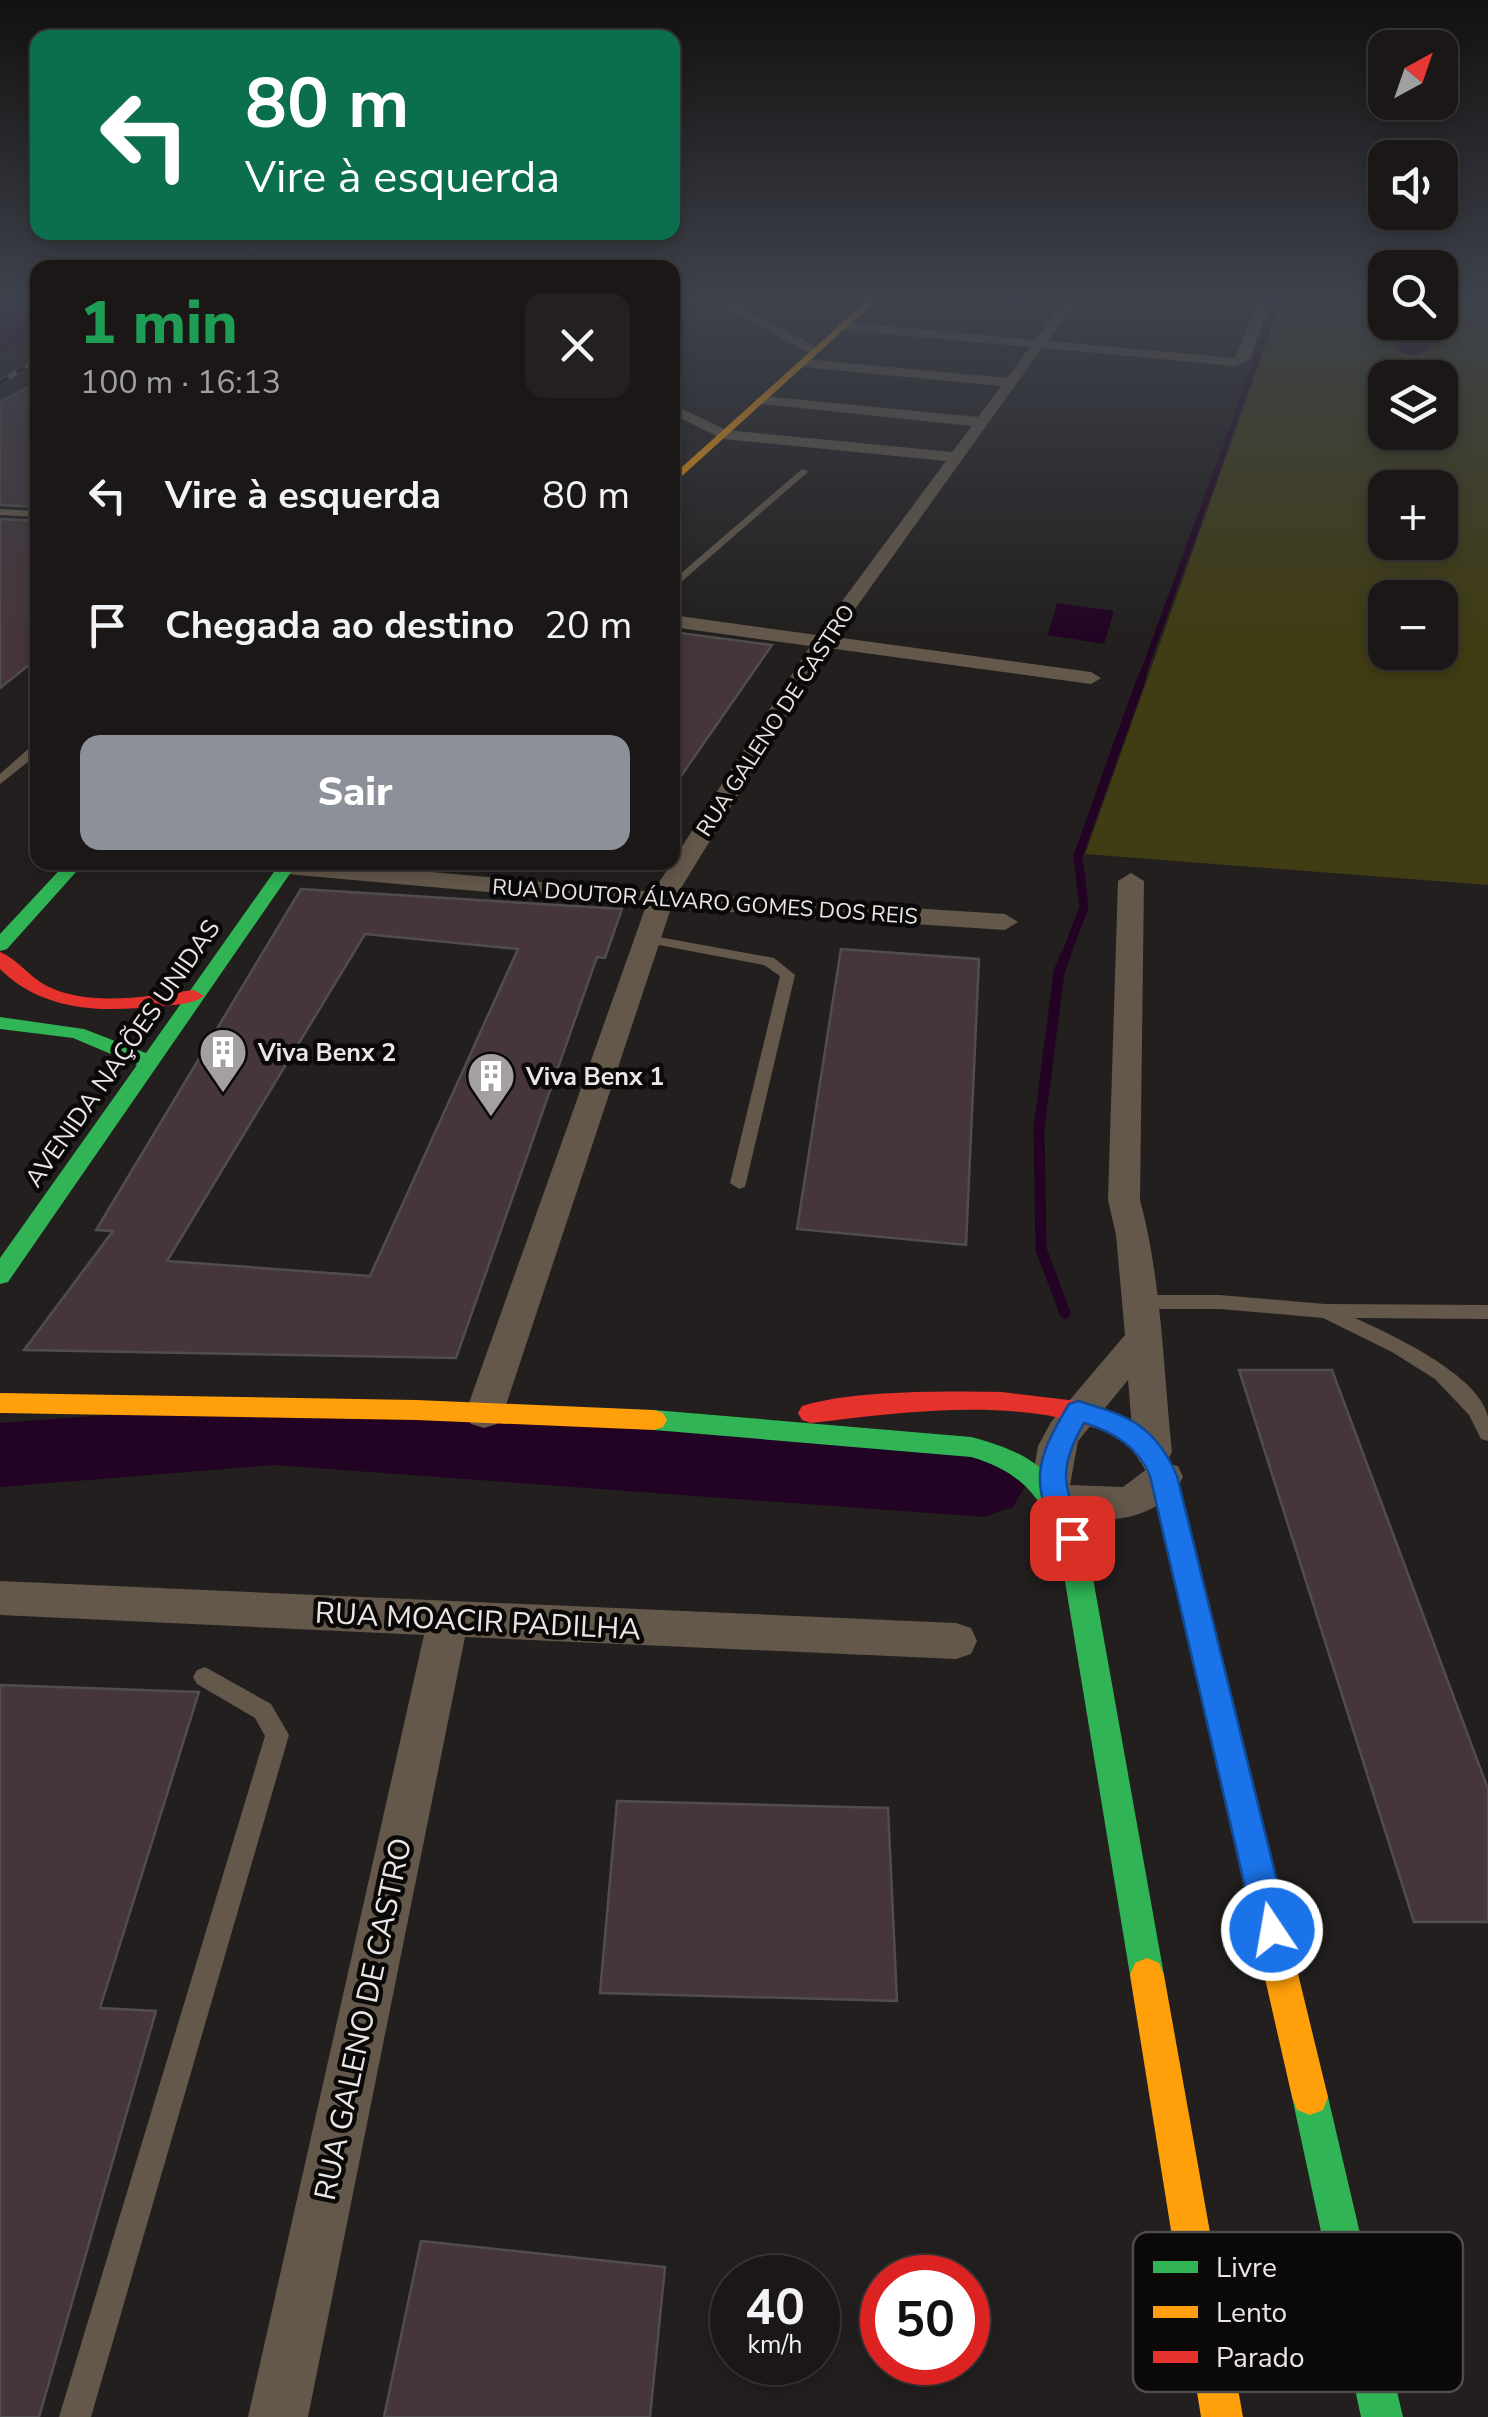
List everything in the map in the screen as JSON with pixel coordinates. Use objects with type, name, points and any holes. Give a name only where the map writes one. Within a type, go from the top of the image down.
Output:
[{"type":"main road","points":[[680,474],[751,410]]},
{"type":"main road","points":[[0,945],[70,870]]},
{"type":"main road","name":"AVENIDA NAÇÕES UNIDAS","points":[[0,1276],[284,870]]},
{"type":"main road","points":[[0,958],[8,972],[25,986],[53,998],[109,1003],[194,996]]},
{"type":"main road","points":[[0,1024],[85,1031],[122,1045],[148,1063]]},
{"type":"main road","points":[[0,1403],[733,1423],[961,1447],[1007,1456],[1054,1493],[1072,1538],[1190,2232]]},
{"type":"main road","points":[[733,1423],[870,1405],[970,1403],[1078,1411],[1119,1423],[1158,1464],[1258,1867],[1340,2232]]},
{"type":"main road","points":[[1218,2392],[1222,2417]]},
{"type":"main road","points":[[1376,2392],[1382,2417]]},
{"type":"street","points":[[859,410],[979,422]]},
{"type":"street","name":"RUA GALENO DE CASTRO","points":[[680,870],[824,639],[988,410]]},
{"type":"street","points":[[680,412],[723,434],[954,457]]},
{"type":"street","points":[[680,622],[1091,678]]},
{"type":"street","name":"RUA DOUTOR ÁLVARO GOMES DOS REIS","points":[[341,870],[661,900],[1005,922]]},
{"type":"street","name":"RUA GALENO DE CASTRO","points":[[484,1414],[661,900],[680,870]]},
{"type":"street","points":[[1130,882],[1124,1200],[1133,1234],[1158,1464],[1146,1495],[1126,1504],[1054,1493],[1057,1446],[1142,1318]]},
{"type":"street","name":"RUA MOACIR PADILHA","points":[[0,1598],[956,1642]]},
{"type":"street","name":"RUA GALENO DE CASTRO","points":[[278,2417],[448,1620]]},
{"type":"lane","points":[[680,581],[805,471]]},
{"type":"lane","points":[[0,512],[30,514]]},
{"type":"lane","points":[[0,780],[30,754]]},
{"type":"lane","points":[[648,938],[769,961],[788,974],[739,1183]]},
{"type":"lane","points":[[1142,1318],[1220,1302],[1324,1312],[1488,1312]]},
{"type":"lane","points":[[1324,1312],[1401,1348],[1446,1375],[1486,1424]]},
{"type":"lane","points":[[75,2417],[278,1735],[263,1711],[204,1677]]},
{"type":"shaded area","points":[[1243,410],[1368,410],[1368,450],[1458,450],[1458,410],[1488,410],[1488,885],[1085,854]]},
{"type":"shaded area","points":[[1057,603],[1114,611],[1104,644],[1048,635]]},
{"type":"building","points":[[0,410],[30,410],[30,507],[0,505]]},
{"type":"building","points":[[0,519],[30,521],[30,664],[0,688]]},
{"type":"building","points":[[680,633],[772,645],[680,777]]},
{"type":"building","points":[[301,889],[622,909],[605,958],[597,957],[456,1358],[24,1350],[113,1231],[96,1230]],"holes":[[[365,934],[518,949],[370,1276],[167,1261]]]},
{"type":"building","points":[[841,949],[979,959],[966,1245],[797,1229]]},
{"type":"building","points":[[1239,1370],[1332,1370],[1488,1789],[1488,1922],[1414,1922]]},
{"type":"building","points":[[0,1685],[199,1692],[100,2008],[156,2011],[39,2417],[0,2417]]},
{"type":"building","points":[[617,1801],[888,1808],[897,2001],[600,1993]]},
{"type":"building","points":[[421,2241],[665,2267],[650,2417],[384,2417]]},
{"type":"waterway","points":[[1219,464],[1238,410]]},
{"type":"waterway","points":[[1141,679],[1220,462]]},
{"type":"waterway","points":[[1064,960],[1084,907],[1078,856],[1142,677]]},
{"type":"waterway","points":[[1065,957],[1059,972],[1039,1128],[1041,1249],[1065,1313]]},
{"type":"waterway","points":[[0,1455],[274,1434],[984,1484]]},
{"type":"traffic: fast","points":[[0,945],[70,870]]},
{"type":"traffic: fast","points":[[0,1276],[284,870]]},
{"type":"traffic: fast","points":[[0,1023],[77,1033],[148,1063]]},
{"type":"traffic: fast","points":[[654,1420],[971,1447],[1024,1467],[1047,1489],[1072,1539],[1147,1975]]},
{"type":"traffic: fast","points":[[1310,2097],[1340,2232]]},
{"type":"traffic: fast","points":[[1376,2392],[1382,2417]]},
{"type":"traffic: slow","points":[[680,475],[752,410]]},
{"type":"traffic: slow","points":[[0,1403],[416,1410],[654,1420]]},
{"type":"traffic: slow","points":[[1111,1421],[1141,1440],[1164,1477],[1310,2097]]},
{"type":"traffic: slow","points":[[1147,1975],[1191,2232]]},
{"type":"traffic: slow","points":[[1218,2392],[1222,2417]]},
{"type":"traffic: jam","points":[[0,958],[41,991],[65,999],[115,1004],[194,996]]},
{"type":"traffic: jam","points":[[811,1413],[923,1402],[1002,1401],[1040,1404],[1111,1421]]},
{"type":"place","name":"Viva Benx 2","points":[[223,1094]]},
{"type":"place","name":"Viva Benx 1","points":[[491,1118]]},
{"type":"route","points":[[1072,1538],[1050,1487],[1057,1446],[1078,1411],[1119,1423],[1153,1452],[1164,1476],[1272,1930]]}]
